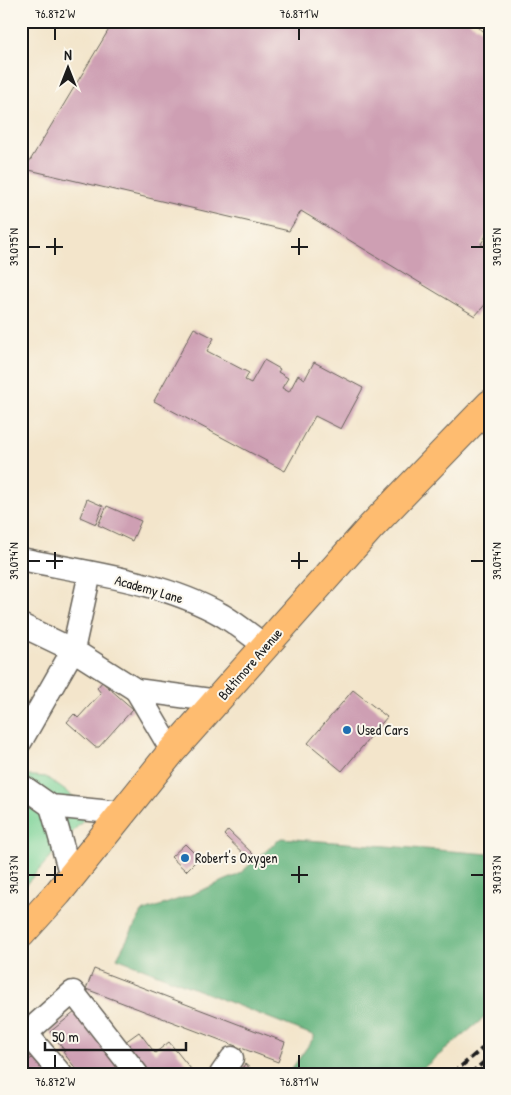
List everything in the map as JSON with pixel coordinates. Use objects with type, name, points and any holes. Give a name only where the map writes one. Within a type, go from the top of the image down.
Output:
[{"type":"main road","name":"Baltimore Avenue","points":[[21,934],[71,876],[172,751],[371,527],[490,404]]},
{"type":"street","name":"Academy Lane","points":[[21,559],[134,583],[182,596],[221,615],[265,646]]},
{"type":"street","points":[[21,741],[73,650],[90,573]]},
{"type":"street","points":[[21,625],[73,650],[136,690],[218,701]]},
{"type":"street","points":[[136,690],[172,751]]},
{"type":"street","points":[[21,785],[51,806],[120,813]]},
{"type":"street","points":[[51,806],[71,876]]},
{"type":"street","points":[[61,1074],[25,1031],[73,992],[137,1074]]},
{"type":"green space","points":[[21,775],[46,777],[92,810],[21,890]]},
{"type":"green space","points":[[281,838],[490,854],[490,1013],[416,1074],[288,1074],[315,1036],[117,958],[142,912],[188,896],[238,875]]},
{"type":"building","points":[[114,21],[467,21],[490,35],[490,229],[481,244],[490,250],[490,299],[475,316],[301,211],[289,231],[25,169]]},
{"type":"building","points":[[194,328],[214,338],[207,351],[249,373],[245,380],[251,383],[264,360],[280,369],[278,372],[288,378],[282,388],[289,392],[298,375],[305,379],[314,362],[363,388],[341,429],[315,416],[285,471],[154,401]]},
{"type":"building","points":[[87,499],[103,506],[96,524],[80,517]]},
{"type":"building","points":[[107,506],[141,521],[132,541],[98,525]]},
{"type":"building","points":[[102,682],[133,709],[99,747],[95,747],[67,722],[74,714],[78,718],[101,693],[97,688]]},
{"type":"building","name":"Used Cars","points":[[353,690],[387,717],[342,771],[308,743]]},
{"type":"building","points":[[228,830],[253,854],[249,859],[224,835]]},
{"type":"building","name":"Robert's Oxygen","points":[[185,844],[199,858],[186,871],[171,857]]},
{"type":"building","points":[[94,969],[285,1042],[278,1062],[86,989]]},
{"type":"building","points":[[75,1012],[126,1074],[80,1074],[50,1032]]},
{"type":"building","points":[[139,1032],[155,1053],[169,1042],[195,1074],[150,1074],[125,1042]]},
{"type":"building","points":[[36,1055],[51,1074],[21,1074],[21,1066]]},
{"type":"building","points":[[245,1064],[257,1074],[238,1074]]},
{"type":"railway","points":[[452,1074],[490,1042]]},
{"type":"railway","points":[[470,1074],[490,1057]]},
{"type":"place","name":"Used Cars","points":[[347,730]]},
{"type":"place","name":"Robert's Oxygen","points":[[185,858]]}]
